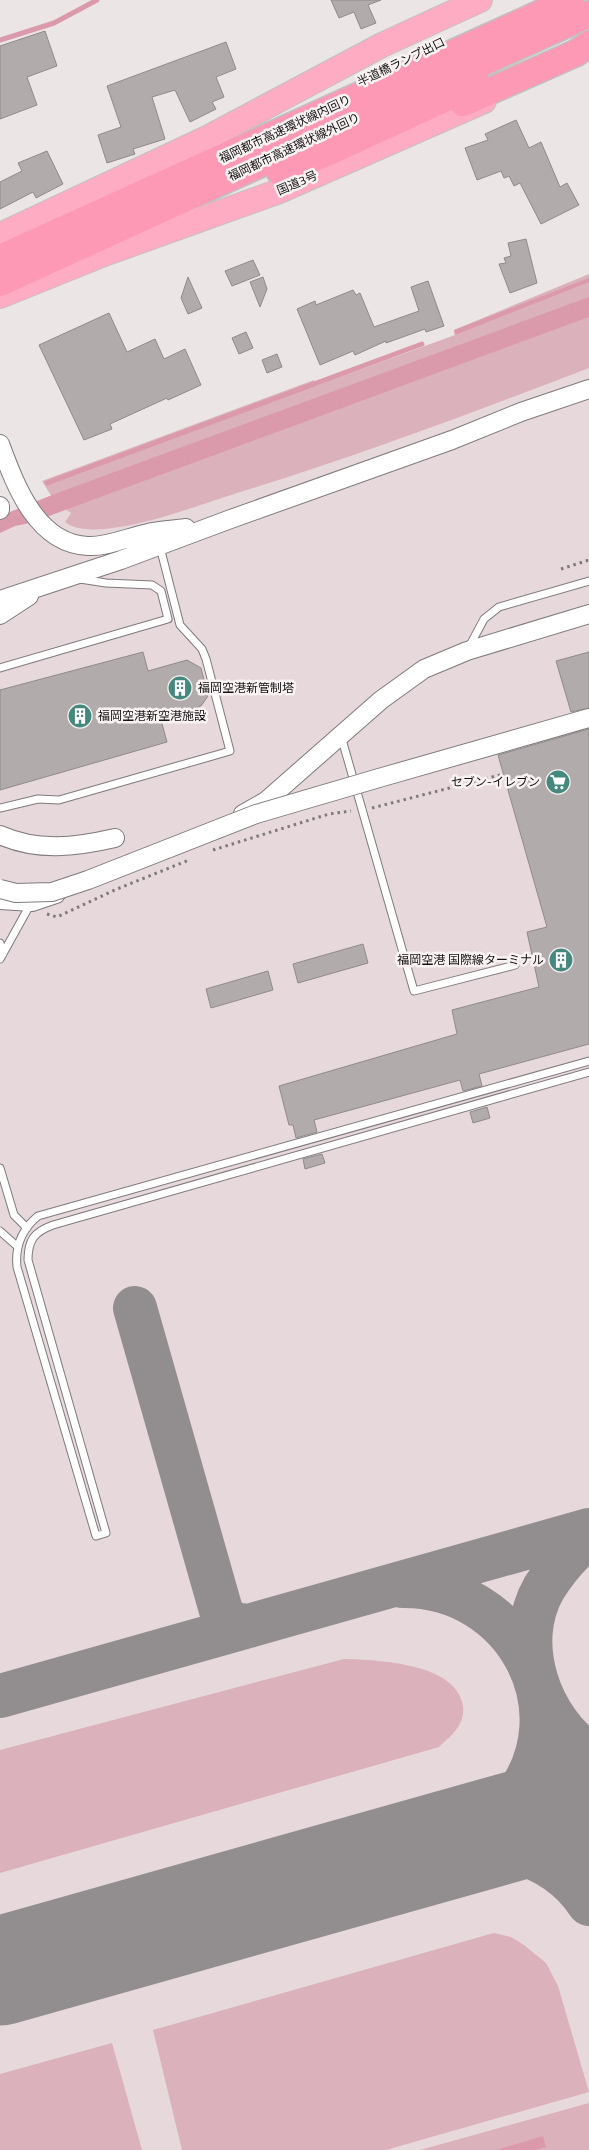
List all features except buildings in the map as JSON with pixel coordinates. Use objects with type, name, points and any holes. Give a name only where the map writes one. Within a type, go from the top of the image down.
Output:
[{"type":"highway","points":[[0,235],[208,136],[382,45],[480,0]]},
{"type":"highway","name":"半道橋ランプ出口","points":[[115,207],[526,0]]},
{"type":"highway","name":"福岡都市高速環状線内回り","points":[[0,258],[570,0]]},
{"type":"highway","name":"福岡都市高速環状線外回り","points":[[0,283],[322,134],[589,14]]},
{"type":"highway","points":[[0,288],[45,273],[126,234],[329,152],[589,33]]},
{"type":"highway","points":[[329,152],[374,142],[576,53],[589,44]]},
{"type":"highway","name":"国道3号","points":[[0,296],[104,254],[277,192],[589,56]]},
{"type":"street","points":[[560,399],[589,384]]},
{"type":"street","points":[[0,600],[160,545],[452,440],[521,412],[589,389]]},
{"type":"street","points":[[0,444],[18,491],[40,523],[53,534],[68,541],[88,546],[114,542],[148,533],[214,525]]},
{"type":"street","points":[[0,616],[46,584]]},
{"type":"street","points":[[0,900],[30,905],[85,884],[252,811],[402,684],[424,670],[467,651],[589,614]]},
{"type":"street","points":[[0,888],[16,893],[52,892],[88,880],[256,814],[589,718]]},
{"type":"street","points":[[0,835],[36,846],[60,848],[115,838]]},
{"type":"lane","points":[[0,808],[38,799],[58,800],[230,751],[206,659],[202,649],[180,625],[160,545]]},
{"type":"lane","points":[[0,668],[168,619],[161,591],[152,585],[106,583],[69,577]]},
{"type":"lane","points":[[467,651],[484,619],[499,607],[589,581]]},
{"type":"lane","points":[[341,736],[414,991],[515,965]]},
{"type":"lane","points":[[1,957],[30,905]]},
{"type":"lane","points":[[0,943],[1,957]]},
{"type":"lane","points":[[589,1060],[38,1216],[27,1228],[18,1247],[17,1267],[96,1536],[106,1533],[28,1260],[28,1248],[34,1235],[53,1224],[589,1072]]},
{"type":"lane","points":[[0,1168],[14,1215],[27,1228]]},
{"type":"lane","points":[[0,1231],[18,1247]]},
{"type":"path","points":[[560,569],[589,560]]},
{"type":"path","points":[[212,851],[330,814],[361,810],[500,775]]},
{"type":"path","points":[[30,905],[56,917],[117,889],[194,858]]},
{"type":"shaded area","points":[[589,274],[589,368],[503,401],[328,464],[173,514],[122,527],[90,529],[69,525],[65,522],[71,513],[55,502],[42,481],[314,380],[315,386],[455,335],[454,330]]},
{"type":"shaded area","points":[[589,278],[589,282],[455,335],[454,330]]},
{"type":"shaded area","points":[[589,297],[589,317],[0,533],[0,516],[52,495]]},
{"type":"shaded area","points":[[589,313],[589,2150],[0,2150],[0,530]]},
{"type":"shaded area","points":[[344,1659],[395,1663],[432,1672],[447,1681],[458,1692],[463,1706],[460,1724],[453,1734],[439,1747],[0,1873],[0,1750]]},
{"type":"shaded area","points":[[494,1933],[511,1937],[546,1963],[558,1986],[589,2092],[386,2150],[182,2150],[153,2030]]},
{"type":"shaded area","points":[[112,2043],[142,2150],[0,2150],[0,2074]]},
{"type":"shaded area","points":[[589,2103],[589,2150],[420,2150]]},
{"type":"shaded area","points":[[543,2136],[546,2147],[535,2150],[496,2150]]},
{"type":"waterway","points":[[0,40],[54,23],[97,0]]},
{"type":"waterway","points":[[47,483],[422,344]]},
{"type":"taxiway","points":[[135,1308],[222,1614],[233,1624],[249,1626]]},
{"type":"taxiway","points":[[0,1696],[589,1530]]},
{"type":"taxiway","points":[[589,1537],[564,1561],[544,1588],[535,1610],[531,1633],[531,1656],[536,1679],[545,1701],[557,1722],[589,1754]]},
{"type":"taxiway","points":[[403,1586],[442,1591],[477,1606],[505,1629],[526,1658],[538,1692],[541,1728],[534,1764],[514,1799],[502,1813],[488,1824],[457,1842]]},
{"type":"taxiway","points":[[545,1714],[589,1870]]},
{"type":"taxiway","points":[[457,1842],[495,1846],[531,1857],[548,1865],[563,1876],[577,1888],[589,1904]]},
{"type":"runway","points":[[0,1971],[589,1805]]},
{"type":"place","name":"福岡空港新管制塔","points":[[180,688]]},
{"type":"place","name":"福岡空港新空港施設","points":[[80,716]]},
{"type":"place","name":"セブン-イレブン","points":[[558,782]]},
{"type":"place","name":"福岡空港 国際線ターミナル","points":[[561,960]]}]
